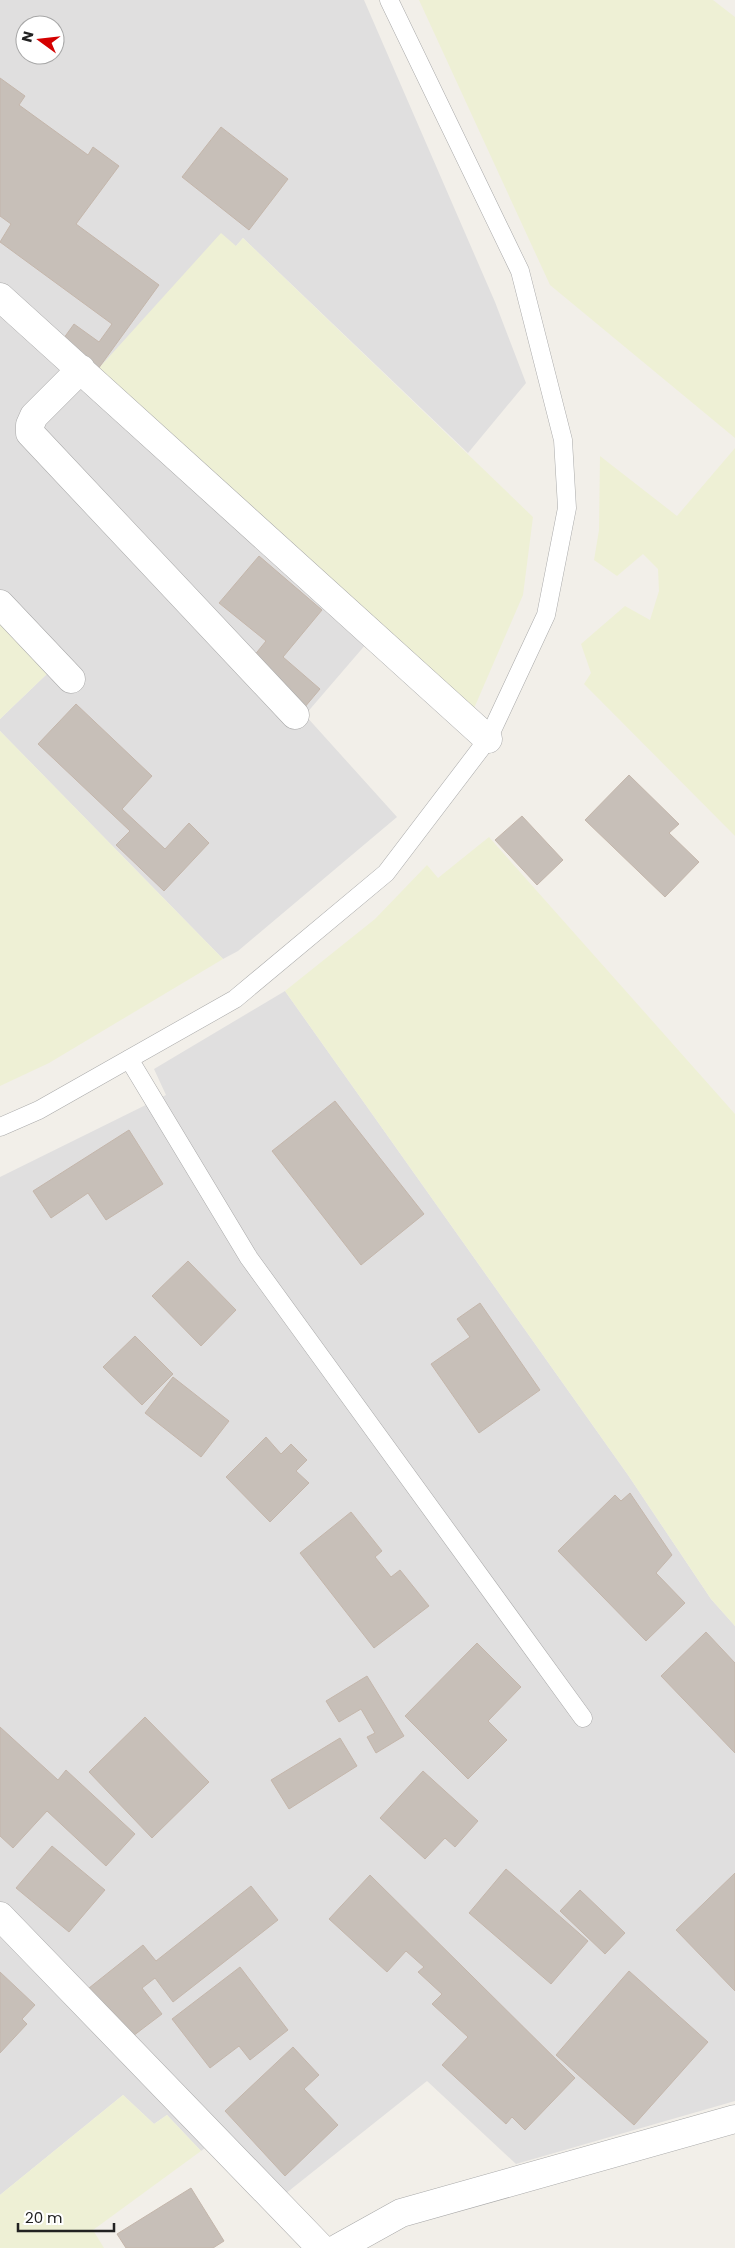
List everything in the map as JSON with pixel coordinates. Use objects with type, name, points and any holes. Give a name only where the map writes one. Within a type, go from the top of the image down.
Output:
[{"type":"street","points":[[0,297],[488,739]]},
{"type":"street","points":[[81,369],[34,416],[30,424],[30,432],[295,715]]},
{"type":"street","points":[[0,604],[72,679]]},
{"type":"street","points":[[0,1916],[321,2248]]},
{"type":"street","points":[[338,2248],[401,2214],[735,2119]]},
{"type":"lane","points":[[0,1127],[39,1110],[235,1000],[386,872],[488,739],[546,615],[567,508],[563,440],[520,271],[388,0]]},
{"type":"lane","points":[[129,1059],[249,1258],[583,1718]]},
{"type":"shaded area","points":[[0,0],[364,0],[495,302],[526,383],[468,453],[243,238],[236,246],[379,629],[305,715],[397,817],[238,951],[223,959],[0,731],[0,719],[50,671],[0,618]]},
{"type":"shaded area","points":[[285,991],[628,1475],[711,1599],[735,1626],[735,2101],[516,2164],[427,2081],[285,2194],[222,2135],[201,2151],[167,2115],[154,2124],[123,2095],[0,2195],[0,1177],[166,1095],[154,1069]]},
{"type":"green space","points":[[419,0],[713,0],[735,17],[735,438],[550,285]]},
{"type":"green space","points":[[221,233],[236,246],[243,238],[533,517],[523,595],[472,713],[99,368]]},
{"type":"green space","points":[[735,448],[735,836],[584,684],[591,673],[581,644],[625,606],[650,620],[659,591],[658,569],[643,554],[617,576],[594,560],[599,530],[600,456],[677,516]]},
{"type":"green space","points":[[0,618],[50,671],[0,719]]},
{"type":"green space","points":[[0,731],[223,959],[49,1063],[0,1086]]},
{"type":"green space","points":[[489,837],[735,1114],[735,1626],[711,1599],[628,1475],[285,991],[375,919],[427,865],[438,878]]},
{"type":"green space","points":[[123,2095],[154,2124],[167,2115],[201,2151],[93,2230],[104,2248],[0,2248],[0,2195]]},
{"type":"building","points":[[0,78],[25,96],[19,105],[88,155],[93,147],[119,166],[76,224],[159,285],[98,369],[61,342],[74,324],[99,342],[112,324],[0,242],[11,224],[0,216]]},
{"type":"building","points":[[221,127],[288,179],[249,230],[182,177]]},
{"type":"building","points":[[259,556],[322,610],[283,657],[320,689],[304,708],[249,662],[266,641],[219,603]]},
{"type":"building","points":[[76,704],[152,776],[122,809],[165,849],[189,823],[209,843],[164,891],[116,845],[130,831],[38,744]]},
{"type":"building","points":[[629,775],[679,824],[669,833],[699,862],[665,897],[585,820]]},
{"type":"building","points":[[522,816],[563,860],[537,885],[495,840]]},
{"type":"building","points":[[335,1101],[424,1214],[361,1265],[272,1151]]},
{"type":"building","points":[[129,1130],[163,1184],[106,1220],[88,1193],[51,1218],[33,1191]]},
{"type":"building","points":[[188,1261],[236,1310],[201,1346],[152,1296]]},
{"type":"building","points":[[480,1303],[540,1390],[479,1433],[431,1364],[470,1337],[457,1319]]},
{"type":"building","points":[[135,1336],[173,1374],[142,1405],[103,1367]]},
{"type":"building","points":[[173,1377],[229,1421],[201,1457],[145,1413]]},
{"type":"building","points":[[266,1437],[281,1454],[291,1444],[307,1460],[296,1471],[309,1483],[270,1522],[226,1477]]},
{"type":"building","points":[[630,1493],[672,1555],[656,1573],[685,1603],[646,1641],[558,1551],[615,1495],[621,1501]]},
{"type":"building","points":[[351,1512],[382,1551],[375,1557],[391,1577],[400,1570],[429,1606],[374,1648],[300,1553]]},
{"type":"building","points":[[706,1632],[735,1663],[735,1753],[661,1676]]},
{"type":"building","points":[[477,1643],[521,1687],[488,1721],[507,1740],[468,1779],[405,1716]]},
{"type":"building","points":[[367,1676],[404,1736],[376,1753],[367,1737],[375,1733],[361,1709],[339,1722],[326,1701]]},
{"type":"building","points":[[145,1717],[209,1782],[152,1838],[89,1772]]},
{"type":"building","points":[[0,1727],[58,1780],[66,1770],[135,1834],[106,1866],[47,1811],[13,1848],[0,1836]]},
{"type":"building","points":[[340,1738],[357,1766],[289,1809],[271,1780]]},
{"type":"building","points":[[423,1771],[478,1821],[455,1847],[445,1838],[425,1859],[380,1818]]},
{"type":"building","points":[[52,1846],[105,1890],[69,1932],[16,1888]]},
{"type":"building","points":[[506,1869],[588,1941],[551,1984],[469,1913]]},
{"type":"building","points":[[735,1873],[735,1991],[676,1930]]},
{"type":"building","points":[[370,1875],[575,2078],[525,2130],[512,2117],[506,2124],[442,2065],[468,2037],[432,2004],[442,1994],[418,1972],[424,1967],[406,1951],[387,1972],[329,1919]]},
{"type":"building","points":[[251,1886],[278,1920],[173,2002],[155,1978],[142,1988],[162,2014],[129,2039],[89,1988],[143,1945],[156,1961]]},
{"type":"building","points":[[580,1890],[625,1933],[605,1954],[560,1911]]},
{"type":"building","points":[[240,1967],[288,2030],[250,2060],[239,2046],[210,2068],[172,2019]]},
{"type":"building","points":[[629,1971],[708,2042],[634,2125],[556,2055]]},
{"type":"building","points":[[0,1972],[35,2005],[22,2019],[27,2024],[0,2053]]},
{"type":"building","points":[[293,2047],[319,2075],[304,2089],[338,2125],[285,2176],[225,2111]]},
{"type":"building","points":[[191,2188],[224,2241],[213,2248],[126,2248],[117,2234]]}]
